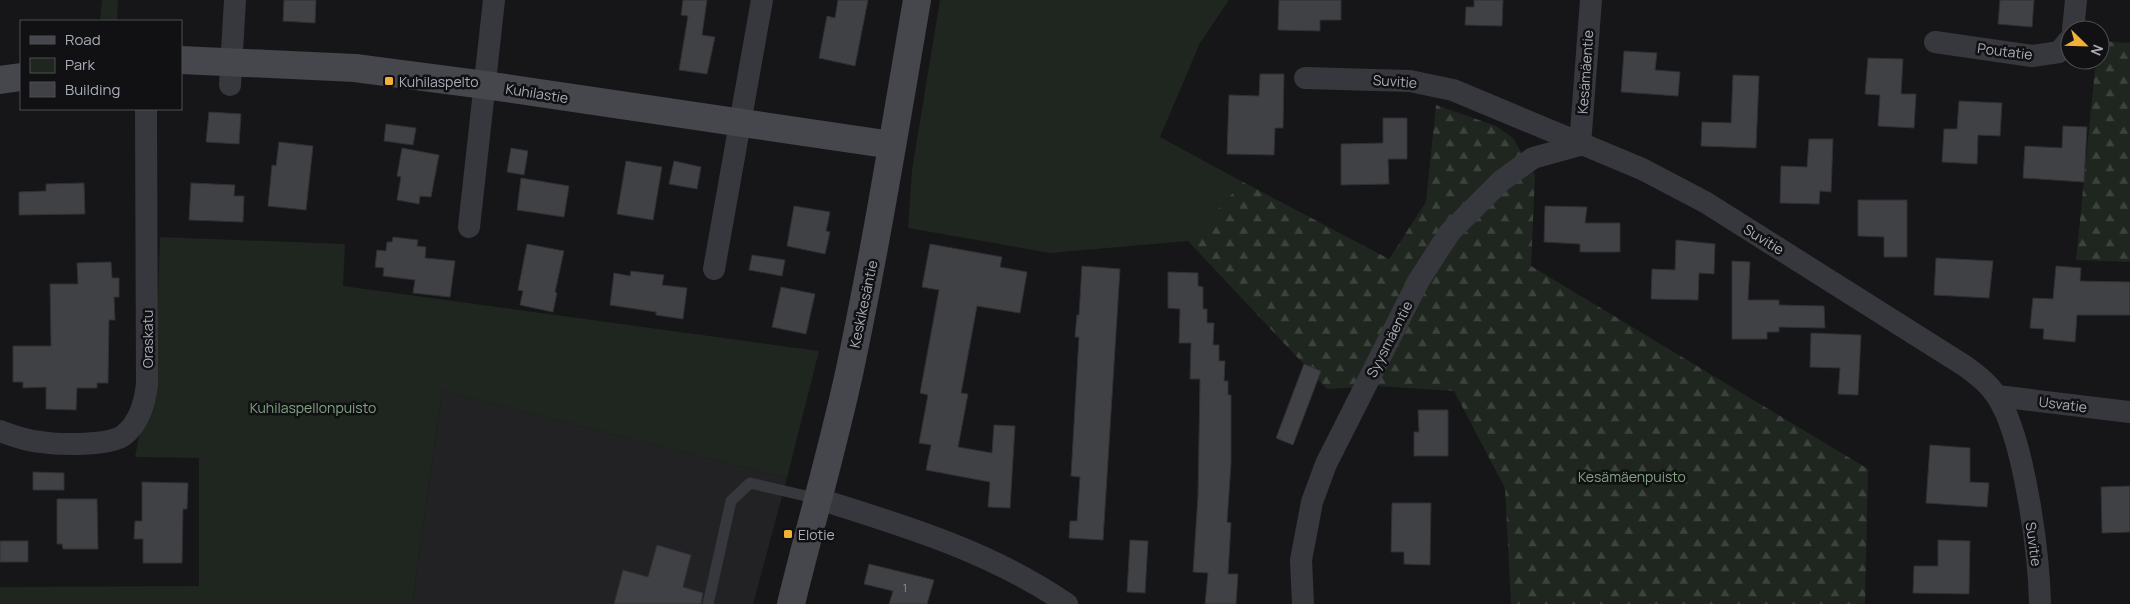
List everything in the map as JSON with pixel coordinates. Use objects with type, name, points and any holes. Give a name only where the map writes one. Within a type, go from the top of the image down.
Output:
[{"type":"street","points":[[230,73],[235,0]]},
{"type":"street","points":[[469,227],[494,0]]},
{"type":"street","points":[[714,269],[762,0]]},
{"type":"street","name":"Keskikesäntie","points":[[791,604],[819,499],[874,253],[917,0]]},
{"type":"street","name":"Kesämäentie","points":[[1580,145],[1591,0]]},
{"type":"street","points":[[2075,20],[2076,0]]},
{"type":"street","name":"Poutatie","points":[[1935,42],[2032,56],[2060,51]]},
{"type":"street","name":"Kuhilastie","points":[[182,60],[230,73],[355,68],[485,85],[892,145]]},
{"type":"street","points":[[0,80],[20,77]]},
{"type":"street","name":"Suvitie","points":[[1305,78],[1410,81],[1434,85],[1474,98],[1580,145],[1642,169],[1705,202],[1966,366],[1983,380],[1997,396],[2013,438],[2028,497],[2035,540],[2040,604]]},
{"type":"street","name":"Oraskatu","points":[[0,431],[41,442],[110,442],[123,436],[134,426],[141,412],[147,384],[146,110]]},
{"type":"street","name":"Syysmäentie","points":[[1303,604],[1301,560],[1312,502],[1337,442],[1419,280],[1450,232],[1501,181],[1533,158],[1580,145]]},
{"type":"street","name":"Usvatie","points":[[1997,396],[2130,412]]},
{"type":"street","points":[[819,499],[904,526],[977,554],[1014,572],[1067,604]]},
{"type":"lane","points":[[708,604],[730,501],[750,483],[819,499]]},
{"type":"shaded area","points":[[442,391],[787,478],[753,604],[412,604]]},
{"type":"green space","points":[[102,0],[118,0],[117,20],[100,20]]},
{"type":"green space","points":[[940,0],[1229,0],[1200,43],[1160,137],[1243,182],[1188,241],[1050,253],[908,228],[912,170]]},
{"type":"green space","points":[[2110,42],[2130,43],[2130,262],[2076,260],[2095,70],[2110,70]]},
{"type":"green space","name":"Kesämäenpuisto","points":[[1436,105],[1496,126],[1513,138],[1535,175],[1531,266],[1868,469],[1865,604],[1511,604],[1505,488],[1454,391],[1377,386],[1327,389],[1188,241],[1243,182],[1389,259],[1426,202]]},
{"type":"green space","name":"Kuhilaspellonpuisto","points":[[160,237],[345,244],[343,286],[819,351],[787,478],[442,391],[412,604],[0,604],[0,587],[199,586],[199,458],[135,457],[139,436],[155,382]]},
{"type":"building","points":[[284,0],[316,0],[315,23],[283,21]]},
{"type":"building","points":[[683,0],[707,0],[702,35],[715,37],[707,74],[679,70],[688,16],[681,15]]},
{"type":"building","points":[[838,0],[868,0],[855,66],[819,58],[827,16],[835,18]]},
{"type":"building","points":[[1279,0],[1341,0],[1341,20],[1320,20],[1320,31],[1278,30]]},
{"type":"building","points":[[1474,0],[1503,0],[1502,26],[1465,25],[1466,7],[1474,7]]},
{"type":"building","points":[[2000,0],[2034,0],[2032,27],[1998,24]]},
{"type":"building","points":[[1624,51],[1657,53],[1655,70],[1680,72],[1678,96],[1621,92]]},
{"type":"building","points":[[1868,58],[1903,59],[1901,94],[1916,94],[1914,128],[1878,126],[1880,95],[1865,94]]},
{"type":"building","points":[[1260,74],[1284,74],[1283,128],[1275,128],[1274,155],[1227,154],[1229,95],[1259,96]]},
{"type":"building","points":[[1733,75],[1759,76],[1756,148],[1701,146],[1702,122],[1731,123]]},
{"type":"building","points":[[1959,101],[2002,103],[2000,136],[1978,135],[1977,164],[1942,162],[1944,129],[1957,129]]},
{"type":"building","points":[[209,112],[241,114],[239,144],[206,142]]},
{"type":"building","points":[[1383,118],[1407,118],[1407,159],[1388,159],[1389,184],[1341,185],[1341,144],[1383,143]]},
{"type":"building","points":[[386,124],[416,128],[413,145],[384,141]]},
{"type":"building","points":[[2063,126],[2087,127],[2084,182],[2023,178],[2025,146],[2062,148]]},
{"type":"building","points":[[1809,139],[1833,139],[1831,192],[1820,191],[1819,204],[1780,203],[1781,166],[1807,167]]},
{"type":"building","points":[[279,142],[313,146],[306,210],[268,206],[272,165],[276,166]]},
{"type":"building","points":[[402,148],[439,155],[431,197],[420,196],[419,204],[397,200],[401,177],[397,176]]},
{"type":"building","points":[[511,148],[528,151],[524,175],[507,172]]},
{"type":"building","points":[[626,161],[662,167],[653,220],[617,214]]},
{"type":"building","points":[[674,161],[701,167],[697,189],[669,184]]},
{"type":"building","points":[[521,178],[569,186],[564,217],[517,210]]},
{"type":"building","points":[[84,183],[85,214],[19,215],[19,192],[46,191],[46,184]]},
{"type":"building","points":[[191,183],[235,185],[234,196],[244,196],[243,222],[189,220]]},
{"type":"building","points":[[1858,200],[1907,200],[1907,257],[1884,257],[1884,237],[1858,236]]},
{"type":"building","points":[[794,206],[830,212],[826,231],[830,232],[825,254],[787,246]]},
{"type":"building","points":[[1545,206],[1587,207],[1585,223],[1620,223],[1620,252],[1580,252],[1580,244],[1544,242]]},
{"type":"building","points":[[393,237],[418,240],[417,246],[426,247],[425,258],[455,261],[450,297],[413,293],[415,280],[383,276],[384,268],[375,267],[377,250],[386,251],[387,242],[392,242]]},
{"type":"building","points":[[1676,240],[1715,244],[1714,274],[1699,273],[1698,300],[1651,299],[1652,269],[1675,270]]},
{"type":"building","points":[[527,244],[564,251],[555,292],[557,293],[553,312],[520,305],[523,291],[518,290]]},
{"type":"building","points":[[930,244],[1002,257],[1000,267],[1027,272],[1020,313],[977,306],[961,393],[968,394],[958,447],[992,453],[994,425],[1015,426],[1010,508],[988,507],[990,482],[926,470],[931,445],[919,443],[928,395],[920,393],[939,290],[922,287]]},
{"type":"building","points":[[752,255],[785,260],[782,276],[749,270]]},
{"type":"building","points":[[1936,258],[1993,261],[1989,298],[1934,295]]},
{"type":"building","points":[[1732,261],[1750,262],[1748,300],[1779,300],[1779,305],[1824,306],[1825,328],[1779,327],[1779,332],[1767,332],[1767,339],[1732,339]]},
{"type":"building","points":[[111,262],[112,278],[119,278],[119,297],[114,297],[115,320],[109,320],[108,383],[97,383],[97,388],[77,388],[76,410],[46,409],[46,387],[23,388],[23,382],[13,382],[13,346],[51,346],[50,284],[78,284],[77,263]]},
{"type":"building","points":[[1082,266],[1120,269],[1103,540],[1069,538],[1070,521],[1077,521],[1080,477],[1071,476],[1079,337],[1075,337],[1077,315],[1079,315]]},
{"type":"building","points":[[2056,266],[2081,268],[2080,281],[2130,282],[2130,315],[2077,315],[2075,342],[2043,339],[2044,329],[2030,328],[2033,298],[2053,299]]},
{"type":"building","points":[[631,271],[664,275],[662,285],[687,288],[683,319],[656,315],[656,312],[610,305],[614,273],[630,276]]},
{"type":"building","points":[[1168,272],[1198,273],[1198,286],[1203,287],[1203,309],[1207,309],[1207,323],[1214,323],[1213,345],[1219,345],[1219,361],[1225,361],[1224,381],[1228,381],[1228,395],[1231,395],[1231,464],[1227,522],[1231,523],[1228,574],[1238,574],[1236,604],[1205,604],[1208,573],[1193,572],[1198,496],[1200,379],[1190,379],[1191,343],[1179,343],[1180,309],[1168,308]]},
{"type":"building","points":[[781,287],[815,294],[806,334],[772,327]]},
{"type":"building","points":[[1811,333],[1861,335],[1858,395],[1838,394],[1840,368],[1810,367]]},
{"type":"building","points":[[1304,364],[1321,371],[1293,445],[1276,438]]},
{"type":"building","points":[[1418,410],[1448,410],[1448,456],[1414,456],[1414,432],[1419,432]]},
{"type":"building","points":[[1930,445],[1970,448],[1970,482],[1989,483],[1987,507],[1926,503]]},
{"type":"building","points":[[33,472],[64,473],[64,490],[33,490]]},
{"type":"building","points":[[142,482],[188,483],[187,509],[183,509],[182,563],[143,563],[143,539],[134,539],[135,521],[142,521]]},
{"type":"building","points":[[2130,486],[2130,532],[2102,533],[2101,487]]},
{"type":"building","points":[[57,499],[97,499],[98,549],[63,549],[62,544],[57,544]]},
{"type":"building","points":[[1392,503],[1431,503],[1430,565],[1404,564],[1404,552],[1391,552]]},
{"type":"building","points":[[1130,540],[1148,541],[1145,593],[1127,592]]},
{"type":"building","points":[[1938,540],[1970,541],[1969,594],[1913,593],[1914,566],[1938,566]]},
{"type":"building","points":[[0,541],[28,541],[28,562],[0,562]]},
{"type":"building","points":[[657,545],[691,555],[683,587],[703,593],[701,604],[614,604],[623,570],[648,577]]},
{"type":"building","points":[[869,564],[934,580],[927,604],[889,604],[893,591],[864,584]]},
{"type":"place","name":"Kuhilaspelto","points":[[389,81]]},
{"type":"place","name":"Elotie","points":[[788,534]]}]
